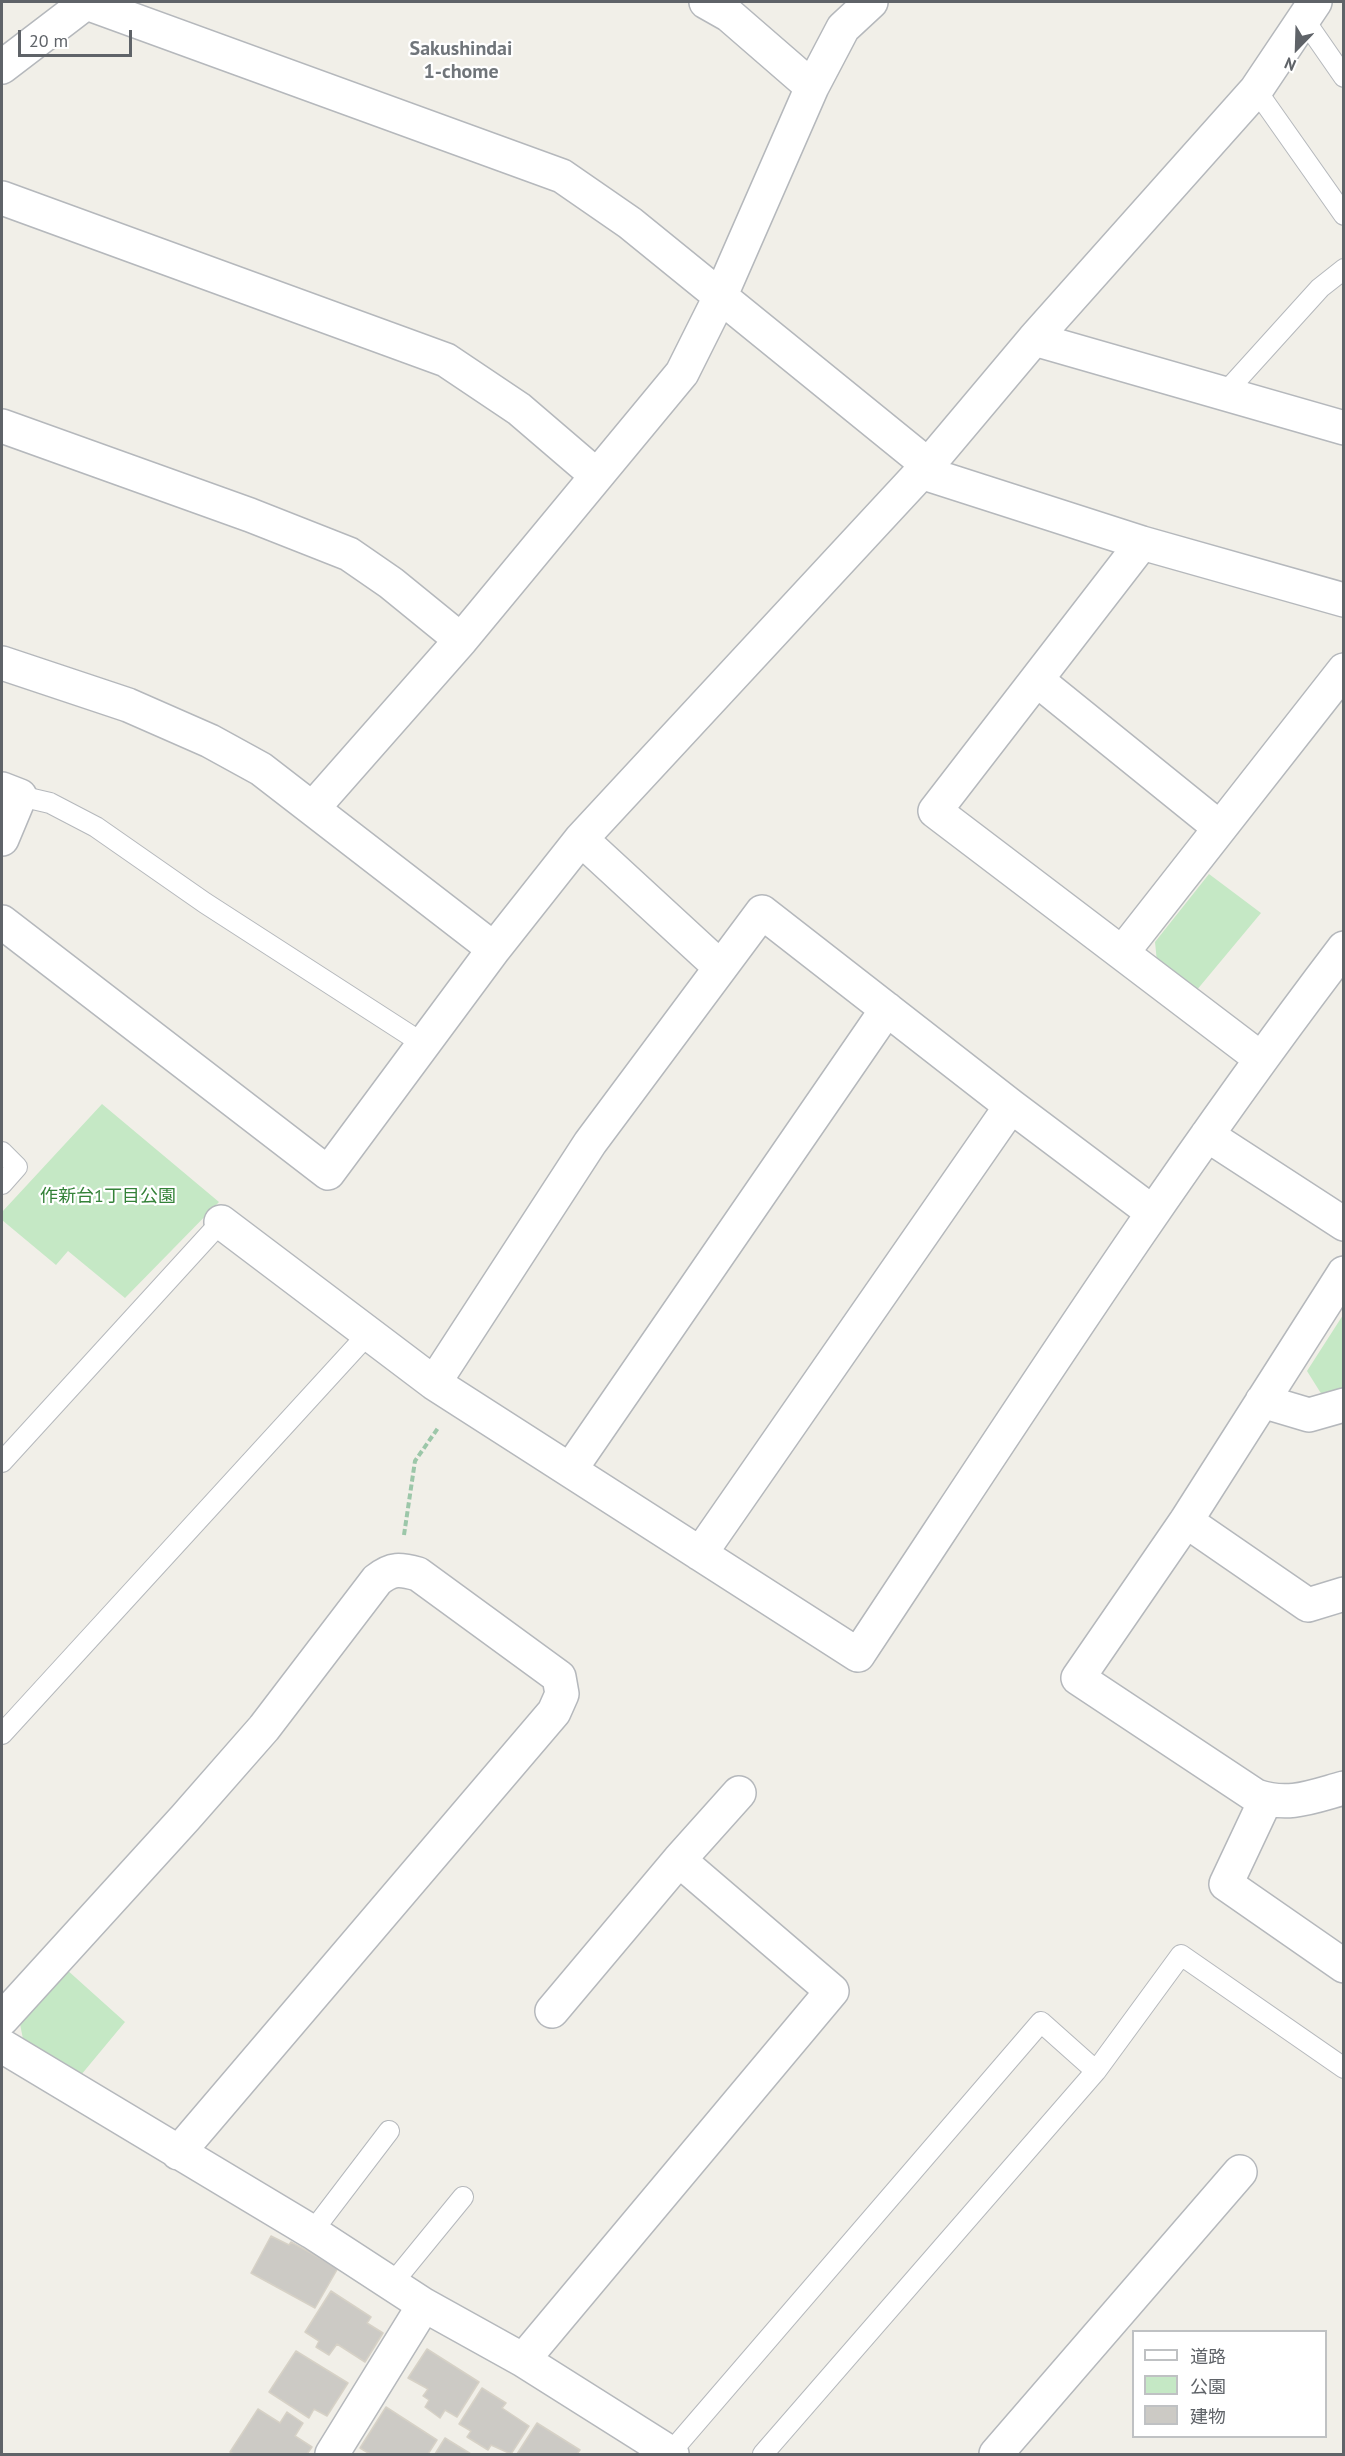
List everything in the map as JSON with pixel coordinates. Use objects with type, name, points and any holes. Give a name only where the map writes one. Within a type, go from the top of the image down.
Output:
[{"type":"street","points":[[2,67],[86,2],[562,176],[630,223],[721,296],[925,468],[1142,543],[1344,600]]},
{"type":"street","points":[[706,2],[729,15],[812,87]]},
{"type":"street","points":[[313,808],[460,640],[681,373],[721,296],[812,87],[843,28],[871,2]]},
{"type":"street","points":[[2,922],[328,1173],[494,949],[581,839],[925,468],[1034,339],[1256,90],[1309,10]]},
{"type":"street","points":[[2,198],[446,360],[519,409],[596,475]]},
{"type":"street","points":[[1034,339],[1344,428]]},
{"type":"street","points":[[2,426],[250,515],[349,554],[391,582],[460,640]]},
{"type":"street","points":[[1142,543],[935,811],[1260,1058]]},
{"type":"street","points":[[2,663],[128,705],[210,741],[261,769],[494,949]]},
{"type":"street","points":[[1122,953],[1344,670]]},
{"type":"street","points":[[1037,680],[1220,828]]},
{"type":"street","points":[[2,839],[11,793]]},
{"type":"street","points":[[581,839],[720,967]]},
{"type":"street","points":[[446,1391],[590,1143],[762,912],[1011,1106],[1152,1212]]},
{"type":"street","points":[[221,1222],[446,1391],[858,1655],[1152,1212],[1260,1058],[1344,948]]},
{"type":"street","points":[[570,1470],[887,1009]]},
{"type":"street","points":[[700,1554],[1011,1106]]},
{"type":"street","points":[[1206,1135],[1344,1224]]},
{"type":"street","points":[[1344,1273],[1186,1521],[1078,1678],[1256,1796],[1292,1802],[1344,1788]]},
{"type":"street","points":[[1262,1401],[1309,1415],[1344,1405]]},
{"type":"street","points":[[1186,1521],[1308,1605],[1344,1594]]},
{"type":"street","points":[[2,2019],[264,1728],[377,1580],[388,1571],[399,1569],[418,1574],[559,1677],[562,1694],[554,1712],[178,2153]]},
{"type":"street","points":[[552,2011],[679,1860],[739,1793]]},
{"type":"street","points":[[1266,1799],[1226,1884],[1344,1966]]},
{"type":"street","points":[[523,2360],[832,1991],[679,1860]]},
{"type":"street","points":[[2,2046],[312,2232],[424,2305],[523,2360],[671,2454]]},
{"type":"street","points":[[996,2454],[1240,2172]]},
{"type":"street","points":[[333,2454],[424,2305]]},
{"type":"lane","points":[[1309,10],[1344,77]]},
{"type":"lane","points":[[1256,90],[1344,215]]},
{"type":"lane","points":[[1225,393],[1320,288],[1344,269]]},
{"type":"lane","points":[[11,793],[50,803],[96,827],[205,903],[424,1045]]},
{"type":"lane","points":[[2,1152],[17,1167],[2,1184]]},
{"type":"lane","points":[[2,1462],[221,1222]]},
{"type":"lane","points":[[2,1734],[368,1334]]},
{"type":"lane","points":[[762,2454],[1096,2070],[1181,1955],[1344,2068]]},
{"type":"lane","points":[[671,2454],[1041,2022],[1096,2070]]},
{"type":"lane","points":[[312,2232],[390,2131]]},
{"type":"lane","points":[[391,2284],[463,2197]]},
{"type":"path","points":[[399,1569],[415,1461],[446,1391]]},
{"type":"green space","points":[[1209,874],[1261,913],[1196,991],[1157,962],[1155,942]]},
{"type":"green space","name":"作新台1丁目公園","points":[[102,1104],[219,1202],[125,1298],[68,1251],[56,1265],[2,1220],[2,1212]]},
{"type":"green space","points":[[1343,1315],[1343,1388],[1322,1395],[1307,1371]]},
{"type":"green space","points":[[66,1969],[125,2022],[81,2075],[24,2044],[19,2019]]},
{"type":"building","points":[[271,2236],[289,2245],[291,2242],[338,2268],[315,2308],[251,2273]]},
{"type":"building","points":[[331,2291],[371,2317],[367,2323],[383,2333],[365,2362],[337,2344],[329,2355],[316,2347],[319,2341],[305,2332]]},
{"type":"building","points":[[427,2349],[479,2382],[457,2417],[445,2410],[440,2418],[425,2407],[429,2400],[423,2396],[428,2389],[408,2378]]},
{"type":"building","points":[[296,2351],[348,2383],[327,2416],[314,2409],[309,2418],[269,2392]]},
{"type":"building","points":[[482,2388],[506,2403],[502,2408],[529,2426],[511,2454],[491,2445],[488,2450],[467,2437],[471,2431],[459,2424]]},
{"type":"building","points":[[386,2407],[437,2440],[428,2454],[370,2454],[360,2448]]},
{"type":"building","points":[[258,2409],[280,2423],[287,2412],[303,2423],[295,2436],[312,2447],[307,2454],[234,2454],[230,2452]]},
{"type":"building","points":[[537,2423],[580,2450],[577,2454],[517,2454]]},
{"type":"building","points":[[445,2438],[471,2454],[435,2454]]},
{"type":"district","name":"Sakushindai 1-chome","points":[[461,60]]}]
